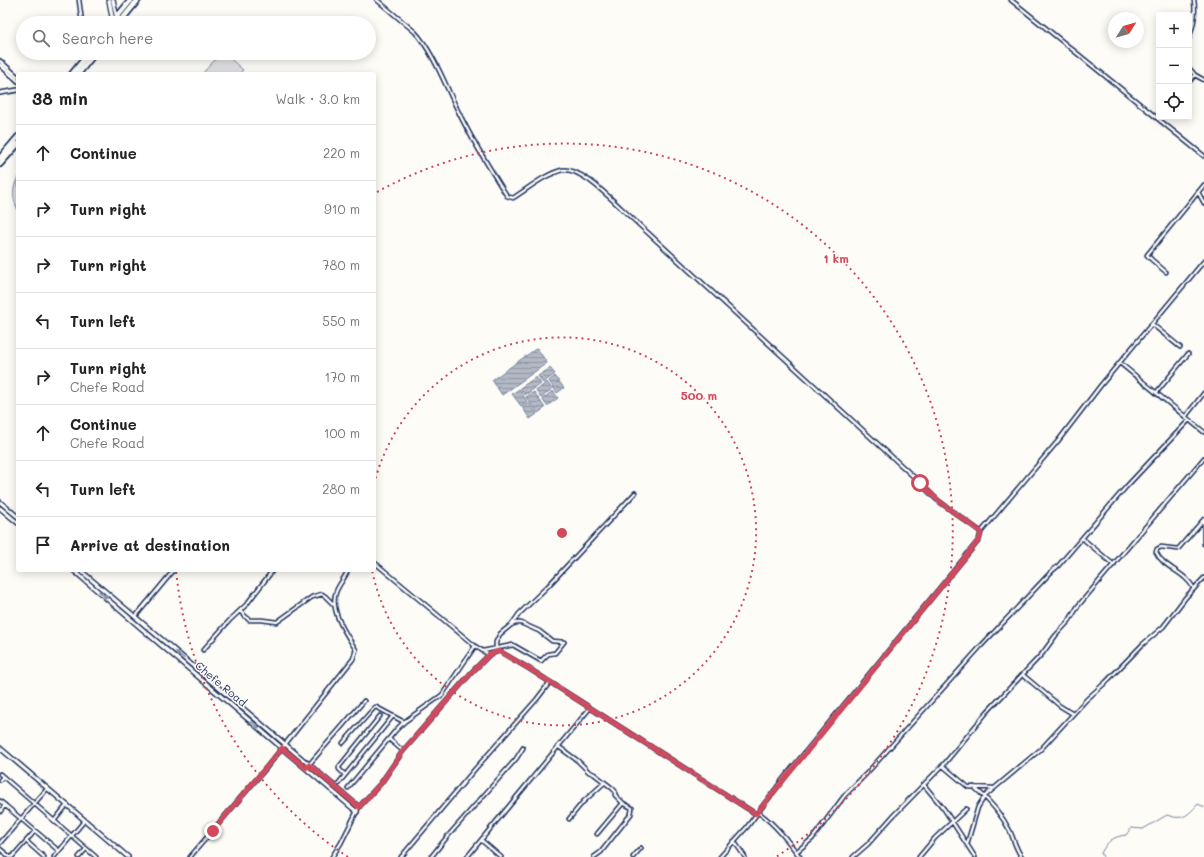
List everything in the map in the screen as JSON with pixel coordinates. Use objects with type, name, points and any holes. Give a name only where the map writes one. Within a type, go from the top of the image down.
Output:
[{"type":"highway","points":[[121,16],[131,0]]},
{"type":"highway","points":[[123,16],[138,0]]},
{"type":"highway","points":[[74,72],[82,60]]},
{"type":"highway","points":[[80,72],[89,60]]},
{"type":"highway","points":[[1,156],[16,139]]},
{"type":"highway","points":[[0,164],[16,146]]},
{"type":"main road","points":[[109,0],[112,16]]},
{"type":"main road","points":[[113,0],[117,16]]},
{"type":"street","points":[[79,0],[81,16]]},
{"type":"street","points":[[378,0],[420,38],[440,73],[466,128],[507,196],[513,198],[551,175],[563,170],[573,171],[585,178],[604,193],[658,242],[936,499],[981,532]]},
{"type":"street","points":[[1011,0],[1156,116]]},
{"type":"street","points":[[1192,31],[1194,26],[1194,0]]},
{"type":"street","points":[[0,61],[16,75]]},
{"type":"street","points":[[0,65],[16,80]]},
{"type":"street","points":[[1192,71],[1204,80]]},
{"type":"street","points":[[1192,79],[1196,74]]},
{"type":"street","points":[[0,93],[16,90]]},
{"type":"street","points":[[1161,120],[1204,156]]},
{"type":"street","points":[[1166,272],[1147,255],[1204,185]]},
{"type":"street","points":[[1198,192],[1204,203]]},
{"type":"street","points":[[720,857],[747,827],[979,540],[981,532],[1058,441],[1204,261]]},
{"type":"street","points":[[1152,324],[1180,347]]},
{"type":"street","points":[[1156,393],[1188,354]]},
{"type":"street","points":[[1120,363],[1204,432]]},
{"type":"street","points":[[1185,417],[1204,393]]},
{"type":"street","points":[[796,852],[812,839],[844,795],[866,774],[981,646],[1058,566],[1126,487],[1189,420]]},
{"type":"street","points":[[853,857],[868,844],[942,766],[987,712],[1042,654],[1056,635],[1070,621],[1078,606],[1204,458]]},
{"type":"street","points":[[496,648],[496,642],[500,634],[511,625],[635,493]]},
{"type":"street","points":[[0,502],[16,515]]},
{"type":"street","points":[[0,508],[16,521]]},
{"type":"street","points":[[1204,519],[1204,544]]},
{"type":"street","points":[[1194,589],[1190,583],[1160,559],[1156,552],[1157,549],[1161,547],[1178,549],[1204,519]]},
{"type":"street","points":[[1082,538],[1114,565]]},
{"type":"street","points":[[376,564],[475,646],[489,655]]},
{"type":"street","name":"Chefe Road","points":[[75,572],[357,812]]},
{"type":"street","name":"Chefe Road","points":[[82,572],[359,807]]},
{"type":"street","points":[[135,617],[172,572]]},
{"type":"street","points":[[203,650],[240,611],[272,572]]},
{"type":"street","points":[[334,605],[336,592],[347,572]]},
{"type":"street","points":[[967,844],[978,807],[985,796],[1041,749],[1073,714],[1163,626],[1204,578]]},
{"type":"street","points":[[190,857],[282,748],[353,659],[356,651],[344,631],[334,605],[326,596],[317,595],[277,622],[249,620],[240,611]]},
{"type":"street","points":[[482,651],[513,645],[540,661],[548,654],[555,653],[564,642],[552,641],[539,631],[521,623],[511,625]]},
{"type":"street","points":[[348,788],[404,722],[442,695],[475,646]]},
{"type":"street","points":[[332,857],[342,843],[359,807],[381,783],[403,751],[442,705],[489,655],[499,651],[756,814],[759,813],[773,825],[800,857]]},
{"type":"street","points":[[1023,675],[1060,706],[1073,714]]},
{"type":"street","points":[[401,857],[550,682]]},
{"type":"street","points":[[306,768],[364,701]]},
{"type":"street","points":[[343,743],[376,707],[404,722]]},
{"type":"street","points":[[467,857],[590,708]]},
{"type":"street","points":[[345,775],[339,769],[339,766],[380,716]]},
{"type":"street","points":[[338,784],[393,716]]},
{"type":"street","points":[[389,739],[403,751]]},
{"type":"street","points":[[559,747],[615,791],[615,794],[623,803],[632,808],[631,814],[601,852],[594,857]]},
{"type":"street","points":[[431,857],[516,759],[523,748]]},
{"type":"street","points":[[1,750],[128,857]]},
{"type":"street","points":[[942,766],[966,785],[993,788]]},
{"type":"street","points":[[0,774],[96,857]]},
{"type":"street","points":[[0,780],[3,777]]},
{"type":"street","points":[[569,820],[583,802],[604,783]]},
{"type":"street","points":[[924,785],[944,809],[975,857]]},
{"type":"street","points":[[974,787],[985,796],[1003,818],[1018,852],[1022,857]]},
{"type":"street","points":[[0,843],[47,789]]},
{"type":"street","points":[[0,801],[22,818],[59,851]]},
{"type":"street","points":[[597,834],[623,803]]},
{"type":"street","points":[[0,812],[5,805]]},
{"type":"street","points":[[54,821],[67,805]]},
{"type":"street","points":[[918,857],[935,838],[966,809]]},
{"type":"street","points":[[54,857],[85,820]]},
{"type":"street","points":[[0,849],[11,857],[36,831]]},
{"type":"street","points":[[482,840],[501,857]]},
{"type":"street","points":[[26,841],[44,857]]},
{"type":"street","points":[[734,841],[746,857]]},
{"type":"street","points":[[79,857],[86,848]]},
{"type":"street","points":[[633,857],[641,848]]},
{"type":"shaded area","points":[[215,60],[232,60],[243,70],[241,72],[204,72]]},
{"type":"shaded area","points":[[16,182],[16,205],[14,194]]},
{"type":"shaded area","points":[[537,348],[547,363],[502,395],[492,380]]},
{"type":"shaded area","points":[[550,368],[555,374],[543,383],[538,376]]},
{"type":"shaded area","points":[[555,376],[564,388],[557,393],[549,381]]},
{"type":"shaded area","points":[[536,377],[541,384],[525,395],[520,388]]},
{"type":"shaded area","points":[[547,382],[552,389],[541,398],[536,391]]},
{"type":"shaded area","points":[[519,389],[527,401],[521,406],[512,394]]},
{"type":"shaded area","points":[[553,391],[558,398],[547,406],[542,399]]},
{"type":"shaded area","points":[[534,392],[545,408],[538,413],[526,397]]},
{"type":"shaded area","points":[[528,402],[537,414],[530,419],[522,407]]},
{"type":"waterway","points":[[1103,857],[1101,853],[1106,845],[1114,838],[1126,835],[1131,828],[1143,829],[1167,815],[1173,817],[1185,816],[1198,804],[1204,807]]},
{"type":"route","points":[[213,831],[282,748],[306,768],[309,765],[359,807],[381,783],[403,751],[472,672],[489,655],[499,651],[756,814],[860,684],[979,540],[981,532],[936,499],[920,483]]}]
